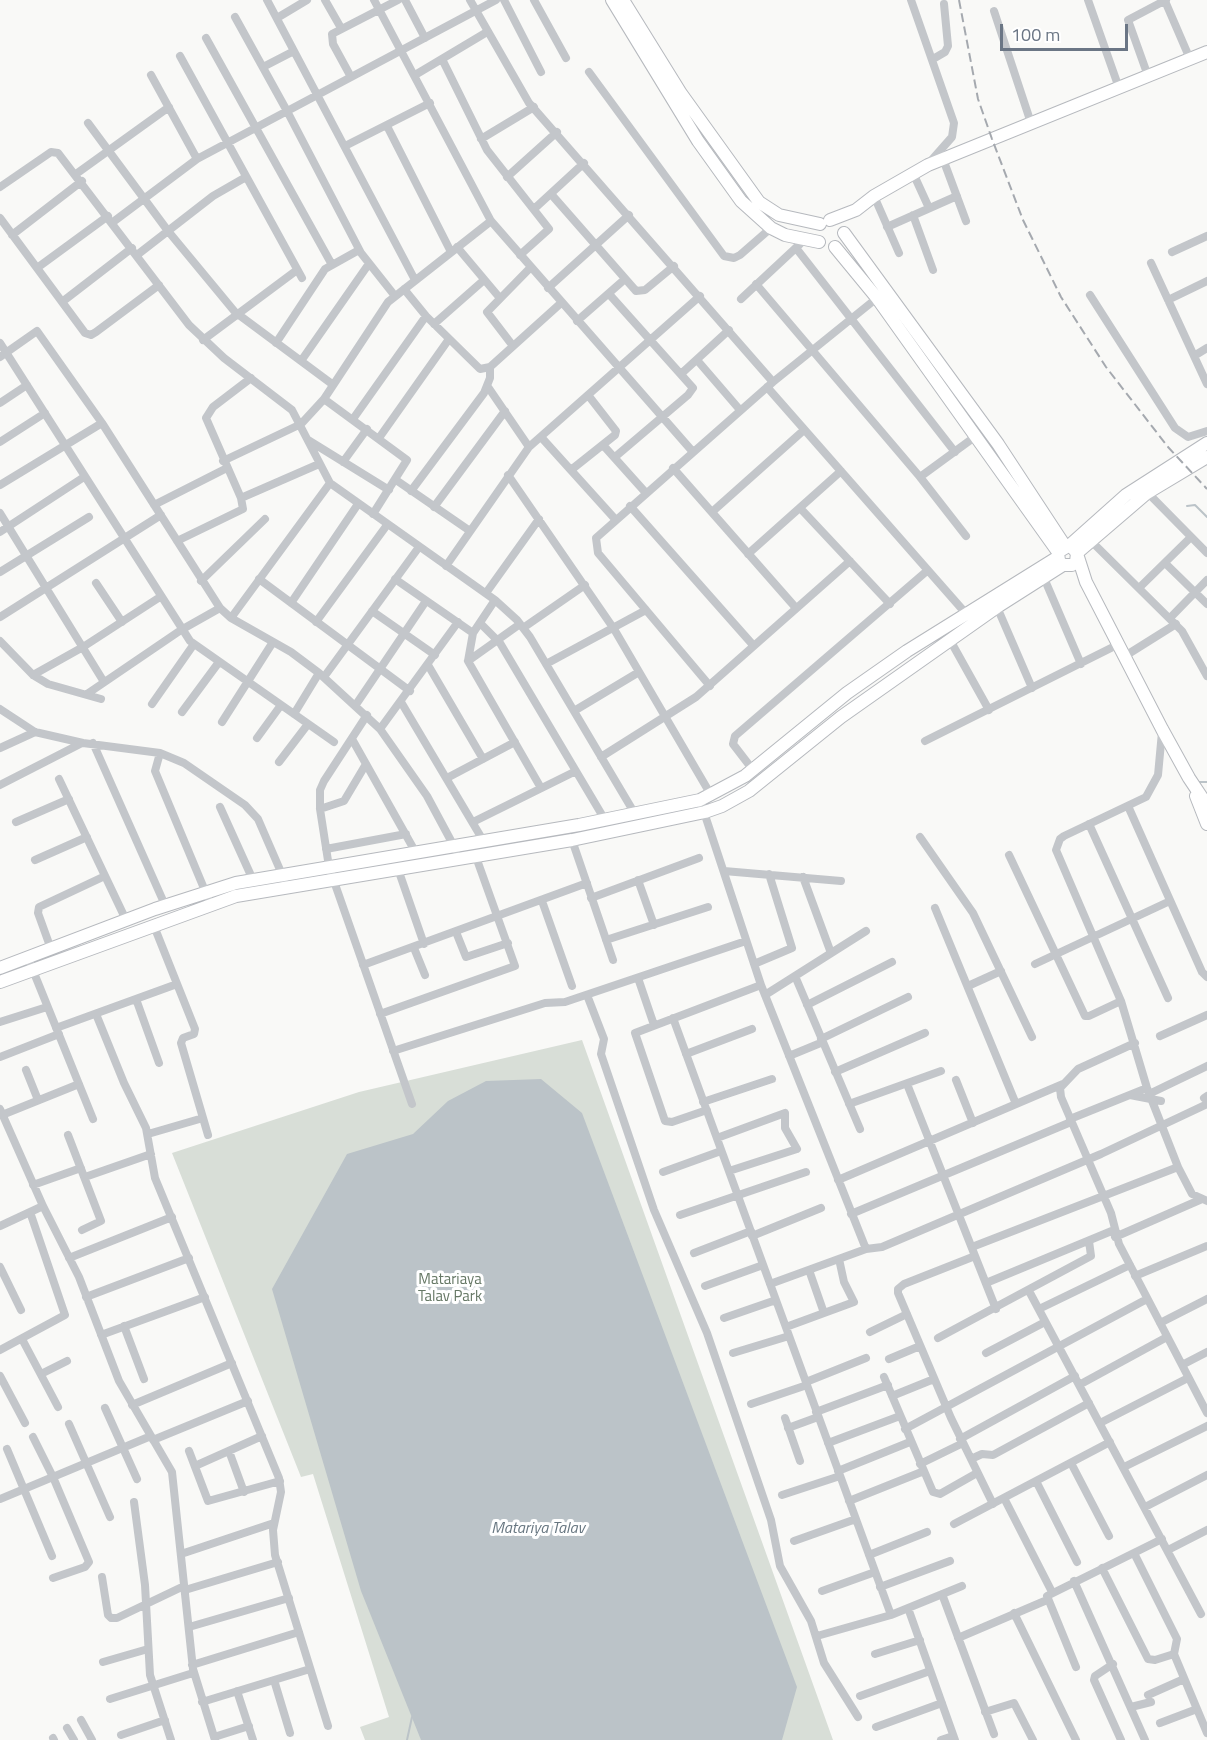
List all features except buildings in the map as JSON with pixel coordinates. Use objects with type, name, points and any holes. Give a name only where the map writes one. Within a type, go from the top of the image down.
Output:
[{"type":"main road","points":[[612,0],[698,141],[741,201],[771,228],[800,244],[819,242]]},
{"type":"main road","points":[[623,0],[680,92],[759,202],[779,215],[838,222],[998,444],[1067,555]]},
{"type":"main road","points":[[856,210],[844,231],[842,242],[835,247],[826,247],[819,242],[816,234],[825,222],[856,210],[874,196],[928,165],[1207,52]]},
{"type":"main road","points":[[835,247],[877,298],[976,436],[1086,582],[1162,729],[1207,805]]},
{"type":"main road","points":[[0,982],[154,926],[210,903],[288,887],[331,873],[416,853],[457,853],[476,857],[572,840],[705,812],[749,791],[841,717],[997,607],[1044,578],[1143,489],[1207,443]]},
{"type":"main road","points":[[0,968],[205,891],[282,875],[398,869],[457,853],[484,842],[635,814],[706,797],[753,770],[847,693],[966,613],[1091,541],[1143,489],[1207,457]]},
{"type":"main road","points":[[1189,778],[1207,824]]},
{"type":"street","points":[[267,0],[415,280]]},
{"type":"street","points":[[277,18],[307,0]]},
{"type":"street","points":[[325,0],[341,28]]},
{"type":"street","points":[[374,0],[491,221],[618,369],[693,452]]},
{"type":"street","points":[[351,77],[332,39],[332,34],[398,0]]},
{"type":"street","points":[[405,0],[425,38]]},
{"type":"street","points":[[470,0],[521,93],[700,296],[729,330],[804,430],[975,624]]},
{"type":"street","points":[[37,268],[110,219],[143,200],[197,159],[496,0]]},
{"type":"street","points":[[504,0],[542,72]]},
{"type":"street","points":[[534,0],[566,58]]},
{"type":"street","points":[[911,0],[954,123],[952,137],[928,165]]},
{"type":"street","points":[[1088,0],[1119,88]]},
{"type":"street","points":[[1148,76],[1128,20],[1166,0],[1190,59]]},
{"type":"street","points":[[933,59],[945,52],[948,46],[944,4]]},
{"type":"street","points":[[994,10],[1031,123]]},
{"type":"street","points":[[235,17],[368,266],[395,296]]},
{"type":"street","points":[[415,75],[488,32]]},
{"type":"street","points":[[206,38],[254,129],[331,263]]},
{"type":"street","points":[[263,67],[294,51]]},
{"type":"street","points":[[180,56],[299,274],[257,297],[203,339]]},
{"type":"street","points":[[442,59],[481,139],[507,177],[549,229],[520,255]]},
{"type":"street","points":[[589,72],[724,256],[734,258],[740,255],[771,228]]},
{"type":"street","points":[[151,75],[197,159]]},
{"type":"street","points":[[345,146],[430,103]]},
{"type":"street","points":[[12,235],[108,150],[169,107]]},
{"type":"street","points":[[481,139],[534,107]]},
{"type":"street","points":[[88,123],[143,200],[238,314],[332,384]]},
{"type":"street","points":[[387,126],[454,250],[499,297]]},
{"type":"street","points":[[507,177],[557,132]]},
{"type":"street","points":[[0,187],[55,152],[79,178],[159,285],[203,339],[292,410],[330,483],[486,593],[521,626],[635,814]]},
{"type":"street","points":[[943,159],[966,221]]},
{"type":"street","points":[[534,209],[584,164]]},
{"type":"street","points":[[913,173],[929,208]]},
{"type":"street","points":[[62,302],[168,231],[222,190],[246,177]]},
{"type":"street","points":[[551,194],[636,291],[640,292],[674,266]]},
{"type":"street","points":[[874,196],[898,254]]},
{"type":"street","points":[[887,226],[957,196]]},
{"type":"street","points":[[548,288],[629,215]]},
{"type":"street","points":[[913,215],[933,270]]},
{"type":"street","points":[[0,218],[85,333],[91,335],[159,285]]},
{"type":"street","points":[[154,505],[301,424],[324,399],[379,314],[395,296],[491,221]]},
{"type":"street","points":[[1172,252],[1207,236]]},
{"type":"street","points":[[741,299],[800,244],[852,320],[955,452]]},
{"type":"street","points":[[276,343],[331,263],[359,250]]},
{"type":"street","points":[[1151,263],[1207,384]]},
{"type":"street","points":[[301,361],[368,266]]},
{"type":"street","points":[[513,346],[487,312],[499,297],[531,267]]},
{"type":"street","points":[[577,321],[625,279]]},
{"type":"street","points":[[434,324],[484,280]]},
{"type":"street","points":[[1168,300],[1207,281]]},
{"type":"street","points":[[756,285],[814,350],[966,536]]},
{"type":"street","points":[[404,289],[426,316],[477,368],[484,369],[490,367],[561,303]]},
{"type":"street","points":[[609,294],[692,384],[692,391],[615,458]]},
{"type":"street","points":[[1090,295],[1175,428],[1188,437],[1207,431]]},
{"type":"street","points":[[446,566],[508,475],[530,447],[700,296]]},
{"type":"street","points":[[710,686],[598,553],[595,545],[596,538],[740,410],[877,298]]},
{"type":"street","points":[[353,419],[426,316]]},
{"type":"street","points":[[682,373],[729,330]]},
{"type":"street","points":[[3,355],[37,331],[102,423],[220,608],[231,618],[273,642],[321,675],[380,729],[428,796],[457,853]]},
{"type":"street","points":[[379,438],[449,339]]},
{"type":"street","points":[[0,344],[3,355],[45,412],[181,630],[194,644],[334,742]]},
{"type":"street","points":[[1194,356],[1207,348]]},
{"type":"street","points":[[697,360],[740,410]]},
{"type":"street","points":[[411,491],[488,387],[490,367]]},
{"type":"street","points":[[177,541],[240,511],[244,504],[208,428],[208,413],[222,398],[251,378]]},
{"type":"street","points":[[0,403],[27,386]]},
{"type":"street","points":[[488,387],[530,447]]},
{"type":"street","points":[[571,470],[603,445],[616,431],[588,395]]},
{"type":"street","points":[[324,399],[407,460],[372,514]]},
{"type":"street","points":[[434,507],[505,411]]},
{"type":"street","points":[[0,441],[45,412]]},
{"type":"street","points":[[0,485],[102,423]]},
{"type":"street","points":[[344,462],[367,429]]},
{"type":"street","points":[[712,512],[804,430]]},
{"type":"street","points":[[920,477],[976,436]]},
{"type":"street","points":[[541,437],[615,519]]},
{"type":"street","points":[[307,439],[389,490]]},
{"type":"street","points":[[603,445],[645,493]]},
{"type":"street","points":[[241,498],[319,464]]},
{"type":"street","points":[[673,468],[796,608]]},
{"type":"street","points":[[748,554],[841,471]]},
{"type":"street","points":[[508,475],[614,629],[666,717],[706,797],[705,812],[761,986],[866,1249]]},
{"type":"street","points":[[0,532],[84,477]]},
{"type":"street","points":[[396,480],[470,531]]},
{"type":"street","points":[[231,618],[330,483]]},
{"type":"street","points":[[1143,489],[1207,553]]},
{"type":"street","points":[[291,603],[358,504]]},
{"type":"street","points":[[630,506],[753,645]]},
{"type":"street","points":[[800,508],[890,604]]},
{"type":"street","points":[[0,513],[104,682]]},
{"type":"street","points":[[0,616],[161,515]]},
{"type":"street","points":[[0,572],[89,517]]},
{"type":"street","points":[[201,581],[265,519]]},
{"type":"street","points":[[486,593],[539,519]]},
{"type":"street","points":[[316,621],[387,525]]},
{"type":"street","points":[[1139,588],[1191,537]]},
{"type":"street","points":[[1091,541],[1189,639],[1206,672]]},
{"type":"street","points":[[294,714],[419,547]]},
{"type":"street","points":[[601,757],[666,717],[710,686],[753,645],[850,561]]},
{"type":"street","points":[[1165,563],[1207,604]]},
{"type":"street","points":[[753,770],[733,744],[735,736],[928,570]]},
{"type":"street","points":[[1044,578],[1081,664]]},
{"type":"street","points":[[259,579],[410,690]]},
{"type":"street","points":[[395,579],[473,633]]},
{"type":"street","points":[[1125,656],[1173,621],[1207,580]]},
{"type":"street","points":[[96,583],[122,622]]},
{"type":"street","points":[[468,660],[585,585]]},
{"type":"street","points":[[33,675],[83,647],[160,597]]},
{"type":"street","points":[[495,600],[473,633],[468,660],[541,788]]},
{"type":"street","points":[[355,706],[426,601]]},
{"type":"street","points":[[997,607],[1032,688]]},
{"type":"street","points":[[87,694],[181,630],[220,608]]},
{"type":"street","points":[[546,664],[646,610]]},
{"type":"street","points":[[372,611],[435,655]]},
{"type":"street","points":[[380,729],[458,622]]},
{"type":"street","points":[[480,623],[498,641],[605,820]]},
{"type":"street","points":[[950,640],[989,710]]},
{"type":"street","points":[[0,641],[33,675],[48,684],[101,699]]},
{"type":"street","points":[[222,722],[249,683],[273,642]]},
{"type":"street","points":[[152,704],[194,644]]},
{"type":"street","points":[[926,741],[1119,644]]},
{"type":"street","points":[[182,712],[219,662]]},
{"type":"street","points":[[428,665],[483,759]]},
{"type":"street","points":[[574,711],[639,672]]},
{"type":"street","points":[[401,702],[484,842]]},
{"type":"street","points":[[257,738],[281,705]]},
{"type":"street","points":[[0,708],[35,732],[83,742],[160,753],[184,763],[245,805],[258,819],[288,887]]},
{"type":"street","points":[[367,716],[324,781],[320,790],[320,809],[331,873],[412,1104]]},
{"type":"street","points":[[279,762],[308,724]]},
{"type":"street","points":[[1162,729],[1163,745],[1153,788],[1146,797],[1060,839],[1056,850],[1121,1001],[1149,1093],[1178,1167],[1192,1194],[1205,1200]]},
{"type":"street","points":[[0,748],[35,732]]},
{"type":"street","points":[[352,739],[416,853]]},
{"type":"street","points":[[0,785],[83,742]]},
{"type":"street","points":[[447,778],[515,742]]},
{"type":"street","points":[[93,743],[165,905]]},
{"type":"street","points":[[160,753],[155,771],[210,903]]},
{"type":"street","points":[[320,809],[344,801],[366,764]]},
{"type":"street","points":[[473,822],[576,771]]},
{"type":"street","points":[[59,779],[126,920]]},
{"type":"street","points":[[16,822],[69,799]]},
{"type":"street","points":[[1128,806],[1202,972],[1207,977]]},
{"type":"street","points":[[220,807],[253,880]]},
{"type":"street","points":[[1089,824],[1168,998]]},
{"type":"street","points":[[326,849],[406,834]]},
{"type":"street","points":[[35,860],[87,837]]},
{"type":"street","points":[[920,837],[974,913],[1032,1037]]},
{"type":"street","points":[[572,840],[613,960]]},
{"type":"street","points":[[1008,855],[1084,1016],[1089,1016],[1121,1001]]},
{"type":"street","points":[[380,1014],[514,967],[508,943],[476,857]]},
{"type":"street","points":[[591,898],[699,858]]},
{"type":"street","points":[[398,869],[424,944]]},
{"type":"street","points":[[723,871],[840,881]]},
{"type":"street","points":[[754,964],[792,948],[769,874]]},
{"type":"street","points":[[51,949],[38,913],[39,906],[105,876]]},
{"type":"street","points":[[803,877],[831,953]]},
{"type":"street","points":[[639,880],[654,925]]},
{"type":"street","points":[[363,966],[587,884]]},
{"type":"street","points":[[542,901],[572,986]]},
{"type":"street","points":[[1035,964],[1170,901]]},
{"type":"street","points":[[606,940],[708,907]]},
{"type":"street","points":[[935,908],[1016,1104]]},
{"type":"street","points":[[154,926],[195,1029],[194,1034],[183,1038],[181,1043],[208,1135]]},
{"type":"street","points":[[765,995],[866,931]]},
{"type":"street","points":[[456,932],[466,957],[508,943]]},
{"type":"street","points":[[393,1051],[545,1003],[566,1002],[746,941]]},
{"type":"street","points":[[414,948],[425,975]]},
{"type":"street","points":[[28,958],[93,1119]]},
{"type":"street","points":[[807,1005],[892,962]]},
{"type":"street","points":[[968,986],[1001,971]]},
{"type":"street","points":[[795,976],[860,1129]]},
{"type":"street","points":[[638,978],[654,1024]]},
{"type":"street","points":[[0,1057],[96,1014],[177,984]]},
{"type":"street","points":[[761,986],[654,1024],[637,1031],[634,1036],[666,1121],[672,1122],[772,1079]]},
{"type":"street","points":[[587,995],[604,1039],[601,1054],[654,1210],[707,1333],[771,1520],[780,1566],[811,1621],[824,1663],[858,1717]]},
{"type":"street","points":[[789,1056],[908,997]]},
{"type":"street","points":[[136,999],[159,1063]]},
{"type":"street","points":[[0,1022],[48,1007]]},
{"type":"street","points":[[96,1014],[148,1134],[155,1178],[280,1481],[281,1492],[274,1523],[274,1549],[328,1726]]},
{"type":"street","points":[[1160,1036],[1207,1015]]},
{"type":"street","points":[[673,1018],[891,1615]]},
{"type":"street","points":[[686,1054],[752,1029]]},
{"type":"street","points":[[835,1072],[925,1033]]},
{"type":"street","points":[[838,1180],[1063,1084],[1072,1073],[1088,1063],[1135,1042]]},
{"type":"street","points":[[851,1214],[944,1177],[1130,1095],[1149,1093],[1207,1066]]},
{"type":"street","points":[[26,1070],[38,1100]]},
{"type":"street","points":[[849,1104],[941,1071]]},
{"type":"street","points":[[956,1080],[973,1123]]},
{"type":"street","points":[[78,1084],[1,1112],[86,1297],[118,1381],[172,1472],[193,1669],[215,1738],[249,1726]]},
{"type":"street","points":[[907,1084],[996,1308]]},
{"type":"street","points":[[1063,1084],[1061,1097],[1086,1160],[1104,1197],[1115,1233],[1188,1378],[1206,1408]]},
{"type":"street","points":[[1149,1093],[1161,1101]]},
{"type":"street","points":[[770,1284],[866,1249],[882,1247],[1161,1127],[1206,1099]]},
{"type":"street","points":[[717,1138],[785,1113],[785,1128],[797,1149],[729,1171]]},
{"type":"street","points":[[148,1134],[203,1118]]},
{"type":"street","points":[[68,1135],[101,1221],[82,1230]]},
{"type":"street","points":[[663,1172],[722,1151]]},
{"type":"street","points":[[33,1185],[151,1154]]},
{"type":"street","points":[[972,1247],[1178,1167]]},
{"type":"street","points":[[680,1215],[806,1172]]},
{"type":"street","points":[[986,1283],[1089,1241],[1205,1200]]},
{"type":"street","points":[[0,1226],[43,1206]]},
{"type":"street","points":[[694,1253],[821,1208]]},
{"type":"street","points":[[0,1350],[61,1319],[65,1312],[30,1212]]},
{"type":"street","points":[[69,1258],[172,1217]]},
{"type":"street","points":[[939,1338],[1091,1256],[1089,1241]]},
{"type":"street","points":[[1135,1276],[1207,1246]]},
{"type":"street","points":[[975,1257],[900,1286],[898,1293],[961,1441],[993,1504]]},
{"type":"street","points":[[86,1297],[189,1258]]},
{"type":"street","points":[[786,1327],[854,1302],[844,1282],[839,1259]]},
{"type":"street","points":[[705,1286],[763,1265]]},
{"type":"street","points":[[1039,1309],[1130,1265]]},
{"type":"street","points":[[0,1267],[21,1310]]},
{"type":"street","points":[[809,1270],[824,1313]]},
{"type":"street","points":[[1029,1291],[1201,1614]]},
{"type":"street","points":[[101,1335],[205,1297]]},
{"type":"street","points":[[905,1429],[947,1409],[1147,1299]]},
{"type":"street","points":[[1160,1323],[1207,1299]]},
{"type":"street","points":[[724,1318],[776,1300]]},
{"type":"street","points":[[870,1332],[907,1314]]},
{"type":"street","points":[[986,1353],[1045,1322]]},
{"type":"street","points":[[124,1326],[144,1379]]},
{"type":"street","points":[[733,1353],[789,1336]]},
{"type":"street","points":[[849,1501],[922,1467],[961,1441],[1167,1336]]},
{"type":"street","points":[[22,1339],[58,1407]]},
{"type":"street","points":[[889,1359],[920,1346]]},
{"type":"street","points":[[1182,1365],[1207,1352]]},
{"type":"street","points":[[752,1404],[866,1358]]},
{"type":"street","points":[[41,1374],[67,1361]]},
{"type":"street","points":[[132,1404],[232,1363]]},
{"type":"street","points":[[0,1376],[25,1423]]},
{"type":"street","points":[[1100,1423],[1188,1378]]},
{"type":"street","points":[[892,1396],[934,1379]]},
{"type":"street","points":[[788,1428],[886,1381],[910,1442],[936,1494],[977,1473]]},
{"type":"street","points":[[0,1499],[123,1447],[248,1401]]},
{"type":"street","points":[[971,1460],[982,1454],[993,1455],[1089,1403]]},
{"type":"street","points":[[105,1408],[137,1479]]},
{"type":"street","points":[[828,1443],[900,1416]]},
{"type":"street","points":[[785,1418],[800,1461]]},
{"type":"street","points":[[69,1424],[110,1517]]},
{"type":"street","points":[[1124,1467],[1207,1426]]},
{"type":"street","points":[[195,1467],[262,1436]]},
{"type":"street","points":[[33,1437],[53,1477],[88,1562],[85,1567],[53,1578]]},
{"type":"street","points":[[782,1495],[839,1474],[910,1442]]},
{"type":"street","points":[[954,1524],[1110,1442]]},
{"type":"street","points":[[8,1449],[51,1556]]},
{"type":"street","points":[[189,1451],[208,1501],[280,1481]]},
{"type":"street","points":[[229,1451],[244,1492]]},
{"type":"street","points":[[1071,1463],[1109,1536]]},
{"type":"street","points":[[1145,1507],[1207,1475]]},
{"type":"street","points":[[1036,1481],[1077,1562]]},
{"type":"street","points":[[1004,1498],[1050,1596],[1076,1667]]},
{"type":"street","points":[[135,1502],[153,1686],[171,1740]]},
{"type":"street","points":[[794,1542],[856,1519]]},
{"type":"street","points":[[181,1554],[274,1523]]},
{"type":"street","points":[[1168,1550],[1207,1531]]},
{"type":"street","points":[[868,1555],[927,1532]]},
{"type":"street","points":[[958,1638],[1050,1596],[1074,1581],[1162,1539]]},
{"type":"street","points":[[1134,1553],[1177,1639],[1174,1654],[1207,1733]]},
{"type":"street","points":[[880,1587],[950,1561]]},
{"type":"street","points":[[102,1577],[108,1615],[111,1618],[184,1588],[278,1562]]},
{"type":"street","points":[[1102,1568],[1148,1659],[1155,1660],[1174,1654]]},
{"type":"street","points":[[822,1590],[875,1572]]},
{"type":"street","points":[[1074,1581],[1113,1664],[1143,1739]]},
{"type":"street","points":[[817,1636],[891,1615],[962,1586]]},
{"type":"street","points":[[942,1594],[994,1734]]},
{"type":"street","points":[[189,1627],[289,1598]]},
{"type":"street","points":[[908,1608],[954,1738],[941,1740]]},
{"type":"street","points":[[1014,1613],[1076,1740]]},
{"type":"street","points":[[110,1699],[153,1686],[193,1669],[299,1632]]},
{"type":"street","points":[[875,1654],[920,1640]]},
{"type":"street","points":[[103,1662],[148,1649]]},
{"type":"street","points":[[1113,1664],[1095,1676],[1094,1680],[1121,1740]]},
{"type":"street","points":[[202,1702],[310,1669]]},
{"type":"street","points":[[860,1696],[930,1671]]},
{"type":"street","points":[[1131,1707],[1184,1678]]},
{"type":"street","points":[[274,1680],[290,1733]]},
{"type":"street","points":[[237,1691],[253,1740]]},
{"type":"street","points":[[876,1727],[942,1703]]},
{"type":"street","points":[[985,1712],[1014,1703],[1033,1740]]},
{"type":"street","points":[[1160,1724],[1197,1708]]},
{"type":"street","points":[[81,1720],[92,1740]]},
{"type":"street","points":[[121,1735],[165,1720]]},
{"type":"street","points":[[67,1728],[74,1740]]},
{"type":"green space","name":"Matariya Talav","points":[[582,1040],[833,1740],[365,1740],[360,1727],[389,1717],[313,1474],[301,1477],[172,1153],[359,1092]]},
{"type":"water","name":"Matariya Talav","points":[[541,1079],[582,1113],[797,1687],[782,1740],[421,1740],[361,1591],[272,1289],[347,1154],[413,1134],[448,1101],[486,1081]]},
{"type":"waterway","points":[[1187,506],[1195,505],[1207,517]]},
{"type":"waterway","points":[[1198,782],[1207,782]]},
{"type":"waterway","points":[[407,1740],[412,1717]]},
{"type":"railway","points":[[959,0],[978,99],[1023,220],[1061,297],[1106,367],[1168,447],[1207,489]]},
{"type":"park label","name":"Matariaya Talav Park","points":[[450,1288]]}]
